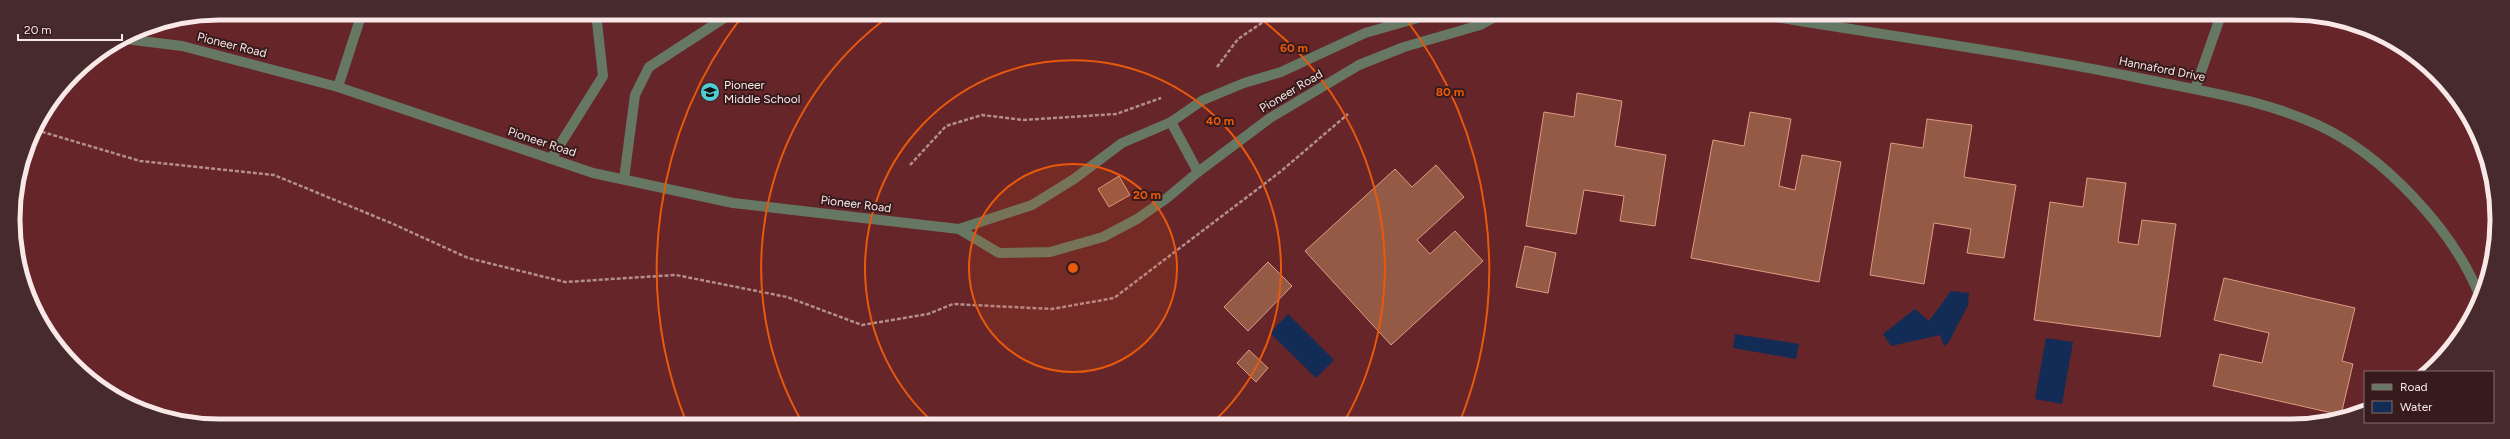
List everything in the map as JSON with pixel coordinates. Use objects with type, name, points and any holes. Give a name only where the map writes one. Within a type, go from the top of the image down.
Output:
[{"type":"street","points":[[338,87],[360,20]]},
{"type":"street","points":[[551,159],[603,76],[597,20]]},
{"type":"street","points":[[624,179],[635,96],[649,67],[720,20]]},
{"type":"street","name":"Pioneer Road","points":[[959,229],[1032,205],[1074,179],[1122,144],[1171,122],[1203,100],[1244,83],[1281,72],[1365,33],[1411,20]]},
{"type":"street","name":"Pioneer Road","points":[[133,40],[182,46],[338,87],[593,173],[732,202],[959,229],[999,253],[1050,252],[1103,237],[1137,219],[1167,198],[1198,172],[1270,118],[1359,65],[1404,47],[1480,25],[1489,20]]},
{"type":"street","name":"Hannaford Drive","points":[[1794,20],[2108,72],[2227,95],[2282,110],[2320,126],[2355,148],[2392,176],[2428,212],[2454,248],[2477,291]]},
{"type":"street","points":[[2195,89],[2219,20]]},
{"type":"street","points":[[1171,122],[1198,172]]},
{"type":"path","points":[[1213,73],[1238,39],[1266,20]]},
{"type":"path","points":[[910,165],[946,126],[982,115],[1023,120],[1116,114],[1165,97]]},
{"type":"path","points":[[41,131],[140,161],[274,175],[390,223],[468,258],[565,282],[676,275],[787,297],[862,325],[928,314],[953,304],[1052,309],[1114,298],[1280,172],[1348,114]]},
{"type":"water","points":[[1951,291],[1969,293],[1968,305],[1949,342],[1944,346],[1940,335],[1891,346],[1883,334],[1915,309],[1929,321]]},
{"type":"water","points":[[1288,314],[1334,360],[1316,378],[1270,333]]},
{"type":"water","points":[[1735,334],[1799,344],[1796,359],[1733,348]]},
{"type":"water","points":[[2046,338],[2073,342],[2062,404],[2035,399]]},
{"type":"building","points":[[1577,93],[1622,101],[1615,146],[1666,155],[1655,226],[1620,221],[1624,196],[1584,190],[1576,234],[1526,226],[1544,112],[1574,117]]},
{"type":"building","points":[[1750,112],[1791,119],[1779,186],[1795,190],[1802,155],[1841,162],[1819,282],[1691,258],[1713,140],[1744,146]]},
{"type":"building","points":[[1927,119],[1972,125],[1964,177],[2016,185],[2004,258],[1967,253],[1971,229],[1934,223],[1924,284],[1870,275],[1891,143],[1923,148]]},
{"type":"building","points":[[1436,165],[1464,197],[1417,240],[1430,254],[1455,231],[1483,261],[1391,345],[1305,251],[1395,169],[1412,187]]},
{"type":"building","points":[[1119,176],[1130,195],[1109,207],[1098,189]]},
{"type":"building","points":[[2087,178],[2126,183],[2118,242],[2138,245],[2142,220],[2176,224],[2160,337],[2034,320],[2050,202],[2083,207]]},
{"type":"building","points":[[1525,246],[1556,253],[1548,293],[1516,287]]},
{"type":"building","points":[[1268,262],[1292,286],[1248,331],[1224,307]]},
{"type":"building","points":[[2224,278],[2355,308],[2342,361],[2353,364],[2342,412],[2335,414],[2213,386],[2220,354],[2262,363],[2269,333],[2214,320]]},
{"type":"building","points":[[1249,350],[1268,368],[1256,382],[1237,363]]},
{"type":"place","name":"Pioneer Middle School","points":[[710,92]]}]
